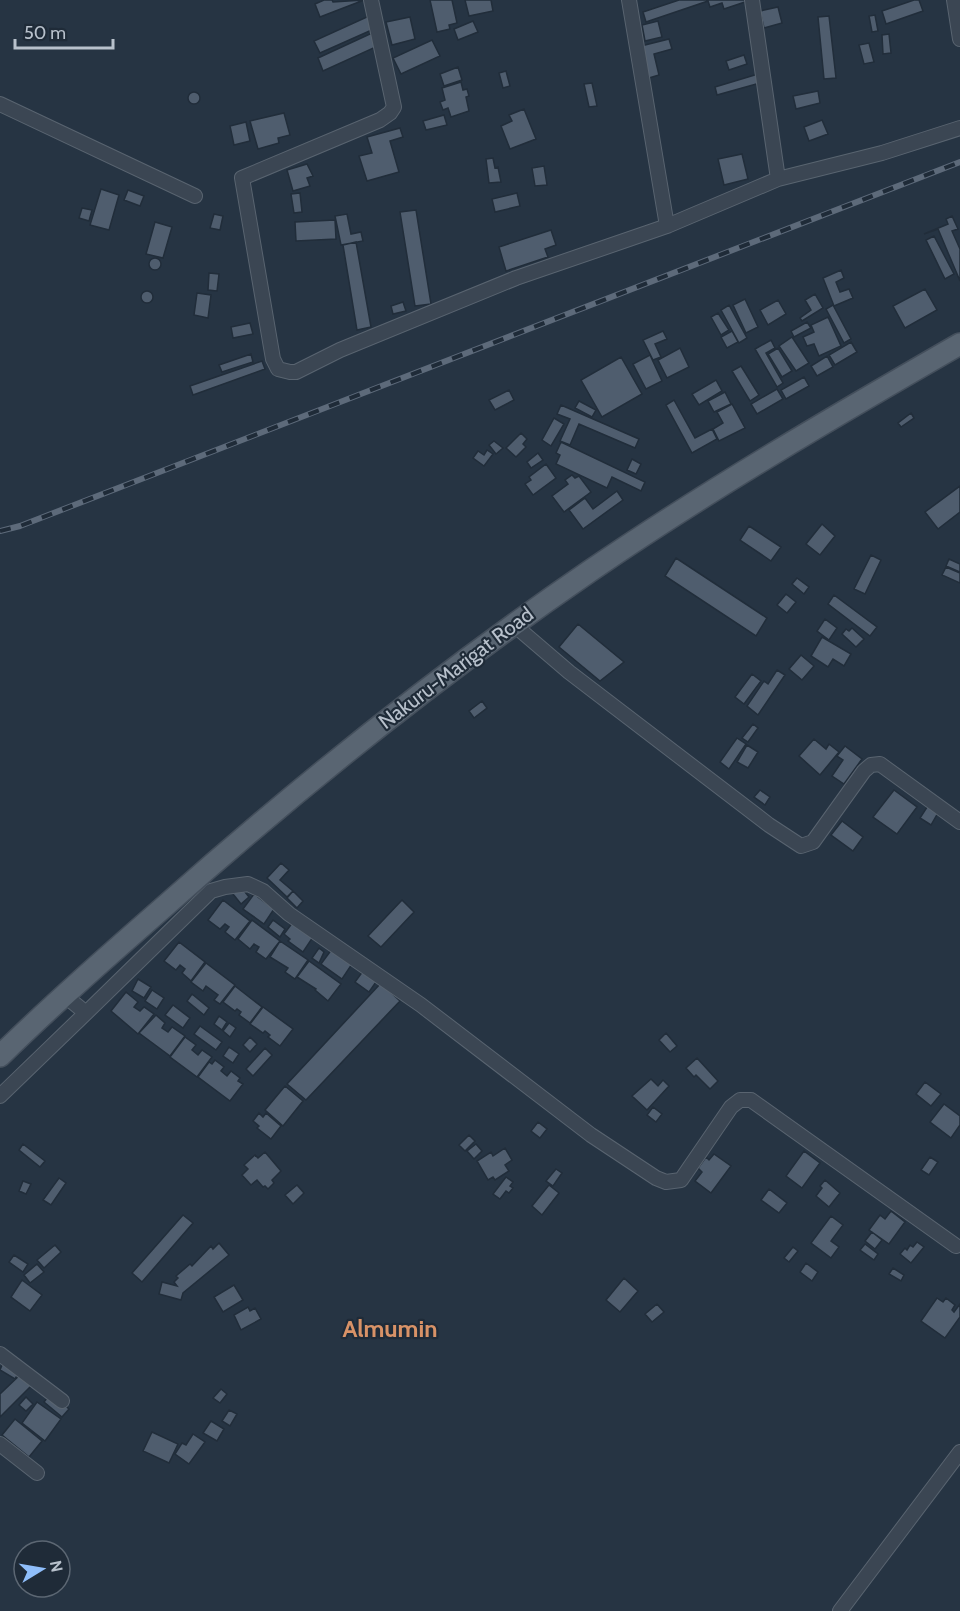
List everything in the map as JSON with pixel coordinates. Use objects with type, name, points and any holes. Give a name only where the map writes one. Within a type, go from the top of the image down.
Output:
[{"type":"main road","name":"Nakuru-Marigat Road","points":[[0,1056],[64,995],[242,838],[425,690],[513,624],[594,568],[796,439],[960,344]]},
{"type":"street","points":[[372,0],[394,107],[390,114],[242,178],[273,359],[278,369],[290,372],[296,372],[340,350],[516,278],[667,226],[778,179],[882,153],[960,128]]},
{"type":"street","points":[[629,0],[667,226]]},
{"type":"street","points":[[752,0],[778,179]]},
{"type":"street","points":[[954,0],[960,39]]},
{"type":"street","points":[[0,104],[195,196]]},
{"type":"street","points":[[513,624],[569,672],[769,825],[801,846],[813,842],[864,771],[876,764],[880,764],[960,822]]},
{"type":"street","points":[[0,1096],[211,891],[248,884],[263,891],[289,914],[421,1005],[591,1134],[656,1178],[666,1182],[681,1180],[731,1107],[740,1100],[751,1100],[956,1246]]},
{"type":"street","points":[[64,995],[86,1013]]},
{"type":"street","points":[[0,1354],[62,1401]]},
{"type":"street","points":[[0,1444],[37,1473]]},
{"type":"street","points":[[840,1611],[960,1452]]},
{"type":"building","points":[[324,0],[333,2],[364,0],[320,17],[315,4]]},
{"type":"building","points":[[430,0],[452,0],[457,23],[449,25],[450,29],[437,32]]},
{"type":"building","points":[[465,0],[491,0],[493,11],[469,16]]},
{"type":"building","points":[[679,0],[748,1],[724,9],[722,3],[710,7],[708,1],[646,22],[643,12]]},
{"type":"building","points":[[919,0],[923,11],[886,24],[882,11]]},
{"type":"building","points":[[778,7],[782,23],[764,28],[760,11]]},
{"type":"building","points":[[875,15],[878,31],[872,32],[869,16]]},
{"type":"building","points":[[369,16],[374,29],[320,53],[314,41]]},
{"type":"building","points":[[829,16],[836,78],[824,79],[818,17]]},
{"type":"building","points":[[410,17],[415,39],[392,45],[386,22]]},
{"type":"building","points":[[473,21],[478,32],[458,40],[454,29]]},
{"type":"building","points":[[658,21],[662,37],[645,41],[642,25]]},
{"type":"building","points":[[372,33],[378,46],[323,71],[318,58]]},
{"type":"building","points":[[889,34],[891,53],[883,54],[882,35]]},
{"type":"building","points":[[669,39],[672,49],[654,54],[659,75],[649,78],[641,46]]},
{"type":"building","points":[[432,40],[440,56],[401,74],[393,58]]},
{"type":"building","points":[[869,43],[874,62],[864,64],[859,45]]},
{"type":"building","points":[[744,55],[747,64],[729,70],[726,61]]},
{"type":"building","points":[[458,67],[462,80],[444,86],[440,74]]},
{"type":"building","points":[[506,71],[510,86],[503,88],[499,73]]},
{"type":"building","points":[[758,74],[760,83],[717,95],[715,87]]},
{"type":"building","points":[[461,82],[463,90],[467,89],[469,96],[466,97],[469,111],[451,117],[448,108],[443,110],[440,102],[445,100],[442,88]]},
{"type":"building","points":[[592,83],[597,106],[589,107],[584,84]]},
{"type":"building","points":[[818,91],[820,103],[796,109],[793,96]]},
{"type":"building","points":[[194,92],[200,98],[194,104],[188,98]]},
{"type":"building","points":[[524,109],[536,139],[510,149],[501,126],[512,121],[509,115]]},
{"type":"building","points":[[284,113],[290,135],[278,138],[279,143],[258,149],[250,121]]},
{"type":"building","points":[[444,115],[447,125],[426,130],[423,121]]},
{"type":"building","points":[[822,120],[828,134],[809,141],[804,127]]},
{"type":"building","points":[[246,122],[250,141],[234,145],[230,126]]},
{"type":"building","points":[[400,128],[403,137],[390,141],[399,172],[367,181],[359,156],[372,153],[367,137]]},
{"type":"building","points":[[742,154],[748,179],[724,185],[718,159]]},
{"type":"building","points":[[493,158],[495,168],[498,167],[501,182],[489,183],[486,159]]},
{"type":"building","points":[[307,164],[313,176],[307,178],[310,186],[293,191],[287,170]]},
{"type":"building","points":[[544,166],[547,185],[535,186],[532,168]]},
{"type":"building","points":[[101,189],[119,195],[109,230],[90,225]]},
{"type":"building","points":[[128,190],[144,196],[140,206],[124,200]]},
{"type":"building","points":[[300,193],[302,212],[294,213],[291,194]]},
{"type":"building","points":[[517,193],[520,206],[495,212],[492,199]]},
{"type":"building","points":[[82,208],[92,210],[89,221],[79,218]]},
{"type":"building","points":[[416,210],[431,304],[415,306],[400,212]]},
{"type":"building","points":[[214,214],[223,216],[220,230],[210,228]]},
{"type":"building","points":[[347,214],[351,234],[361,232],[363,241],[341,245],[335,216]]},
{"type":"building","points":[[952,216],[958,229],[952,231],[960,249],[960,281],[938,229],[924,234],[948,224],[946,219]]},
{"type":"building","points":[[335,220],[336,239],[296,241],[295,222]]},
{"type":"building","points":[[155,222],[172,227],[163,258],[146,254]]},
{"type":"building","points":[[551,230],[556,245],[545,249],[548,257],[506,271],[499,247]]},
{"type":"building","points":[[934,236],[954,274],[945,279],[926,240]]},
{"type":"building","points":[[356,242],[371,327],[357,330],[343,245]]},
{"type":"building","points":[[155,258],[161,264],[155,270],[149,264]]},
{"type":"building","points":[[841,270],[844,278],[836,282],[840,292],[849,289],[853,298],[834,306],[823,278]]},
{"type":"building","points":[[209,273],[219,274],[217,291],[208,290]]},
{"type":"building","points":[[925,289],[937,310],[905,328],[893,306]]},
{"type":"building","points":[[147,291],[153,297],[147,303],[141,297]]},
{"type":"building","points":[[197,293],[211,295],[208,318],[194,315]]},
{"type":"building","points":[[815,294],[823,308],[802,321],[800,318],[811,310],[805,300]]},
{"type":"building","points":[[745,299],[758,327],[746,333],[733,305]]},
{"type":"building","points":[[778,300],[786,314],[768,325],[760,310]]},
{"type":"building","points":[[403,302],[406,311],[393,314],[391,306]]},
{"type":"building","points":[[729,305],[747,338],[739,343],[721,310]]},
{"type":"building","points":[[833,305],[851,339],[844,343],[826,309]]},
{"type":"building","points":[[718,313],[729,330],[721,335],[711,317]]},
{"type":"building","points":[[828,317],[841,346],[819,356],[814,344],[807,346],[803,337],[814,332],[811,325]]},
{"type":"building","points":[[807,322],[811,328],[794,337],[791,331]]},
{"type":"building","points":[[250,323],[253,334],[233,338],[231,327]]},
{"type":"building","points":[[663,331],[667,339],[655,344],[661,357],[653,360],[643,340]]},
{"type":"building","points":[[732,331],[738,342],[727,348],[721,337]]},
{"type":"building","points":[[792,337],[809,363],[796,371],[779,346]]},
{"type":"building","points":[[771,340],[775,348],[766,353],[783,383],[777,387],[755,349]]},
{"type":"building","points":[[851,342],[857,352],[835,365],[829,355]]},
{"type":"building","points":[[680,348],[689,367],[667,378],[658,360]]},
{"type":"building","points":[[778,348],[792,371],[782,377],[768,354]]},
{"type":"building","points":[[251,354],[253,362],[222,372],[219,365]]},
{"type":"building","points":[[650,355],[662,381],[646,389],[633,364]]},
{"type":"building","points":[[827,356],[833,367],[817,376],[811,366]]},
{"type":"building","points":[[621,357],[642,394],[602,417],[581,380]]},
{"type":"building","points":[[262,361],[265,369],[193,395],[190,386]]},
{"type":"building","points":[[741,366],[759,395],[750,401],[732,371]]},
{"type":"building","points":[[804,377],[809,386],[786,399],[781,390]]},
{"type":"building","points":[[716,380],[722,391],[699,405],[692,394]]},
{"type":"building","points":[[777,389],[783,399],[757,414],[751,404]]},
{"type":"building","points":[[509,390],[514,400],[495,410],[489,400]]},
{"type":"building","points":[[725,392],[731,404],[714,412],[708,401]]},
{"type":"building","points":[[674,400],[695,438],[712,429],[717,439],[692,453],[666,405]]},
{"type":"building","points":[[579,401],[596,410],[592,417],[575,408]]},
{"type":"building","points":[[732,404],[745,428],[719,441],[713,429],[723,423],[717,412]]},
{"type":"building","points":[[561,405],[639,439],[635,448],[579,424],[570,445],[560,441],[570,419],[557,414]]},
{"type":"building","points":[[911,413],[914,418],[901,427],[898,423]]},
{"type":"building","points":[[554,418],[564,424],[551,446],[542,440]]},
{"type":"building","points":[[521,433],[527,439],[523,444],[526,447],[516,457],[506,448]]},
{"type":"building","points":[[494,441],[503,448],[496,454],[489,445]]},
{"type":"building","points":[[561,442],[645,482],[641,491],[612,477],[607,488],[556,464],[560,455],[556,453]]},
{"type":"building","points":[[487,450],[493,454],[484,466],[473,458],[478,451],[484,455]]},
{"type":"building","points":[[538,453],[543,460],[531,468],[527,462]]},
{"type":"building","points":[[632,459],[641,464],[636,474],[627,470]]},
{"type":"building","points":[[546,464],[556,478],[533,495],[525,484],[531,480],[529,477]]},
{"type":"building","points":[[572,475],[575,478],[579,476],[591,492],[564,512],[552,496],[568,484],[565,480]]},
{"type":"building","points":[[960,486],[960,512],[938,529],[925,512]]},
{"type":"building","points":[[617,491],[623,500],[583,529],[569,510],[585,498],[593,509]]},
{"type":"building","points":[[822,524],[835,536],[820,555],[806,544]]},
{"type":"building","points":[[749,526],[781,547],[771,561],[740,540]]},
{"type":"building","points":[[871,555],[881,560],[865,594],[854,589]]},
{"type":"building","points":[[676,558],[767,618],[756,636],[665,576]]},
{"type":"building","points":[[949,559],[960,564],[960,572],[946,566]]},
{"type":"building","points":[[946,567],[960,573],[960,583],[942,575]]},
{"type":"building","points":[[797,578],[809,587],[804,594],[792,584]]},
{"type":"building","points":[[786,594],[796,602],[787,613],[777,605]]},
{"type":"building","points":[[834,595],[877,627],[870,636],[828,604]]},
{"type":"building","points":[[825,619],[837,628],[829,640],[817,631]]},
{"type":"building","points":[[578,624],[624,662],[600,681],[559,647]]},
{"type":"building","points":[[852,628],[864,639],[856,647],[842,634],[846,629],[849,631]]},
{"type":"building","points":[[822,637],[851,654],[844,666],[833,659],[828,667],[811,656]]},
{"type":"building","points":[[801,655],[814,666],[802,680],[789,669]]},
{"type":"building","points":[[777,670],[785,675],[758,715],[747,706],[764,681],[768,684]]},
{"type":"building","points":[[752,674],[761,681],[744,704],[735,697]]},
{"type":"building","points":[[482,701],[487,708],[474,718],[469,711]]},
{"type":"building","points":[[753,724],[758,728],[748,742],[742,738]]},
{"type":"building","points":[[737,738],[746,744],[729,769],[720,762]]},
{"type":"building","points":[[814,739],[826,749],[829,744],[839,752],[820,775],[799,756]]},
{"type":"building","points":[[747,745],[758,752],[748,768],[737,762]]},
{"type":"building","points":[[845,746],[862,759],[844,784],[832,776],[843,760],[837,756]]},
{"type":"building","points":[[760,790],[770,797],[765,805],[754,797]]},
{"type":"building","points":[[894,790],[917,807],[897,834],[873,817]]},
{"type":"building","points":[[929,804],[939,811],[931,825],[920,818]]},
{"type":"building","points":[[842,821],[863,837],[853,851],[831,835]]},
{"type":"building","points":[[281,863],[289,870],[280,880],[293,891],[287,897],[267,878]]},
{"type":"building","points":[[241,887],[249,897],[241,904],[233,894]]},
{"type":"building","points":[[293,891],[303,901],[297,908],[287,898]]},
{"type":"building","points":[[254,894],[274,909],[264,924],[243,909]]},
{"type":"building","points":[[223,900],[250,921],[235,940],[225,932],[229,927],[225,924],[220,929],[208,920]]},
{"type":"building","points":[[402,900],[414,912],[381,947],[368,936]]},
{"type":"building","points":[[252,920],[280,941],[266,959],[256,952],[259,947],[254,944],[250,949],[238,939]]},
{"type":"building","points":[[273,920],[285,929],[280,937],[268,927]]},
{"type":"building","points":[[293,922],[313,937],[303,952],[288,941],[290,939],[284,934]]},
{"type":"building","points":[[280,941],[308,960],[295,979],[285,972],[288,968],[270,957]]},
{"type":"building","points":[[179,942],[205,962],[191,981],[182,973],[185,969],[180,965],[176,970],[164,961]]},
{"type":"building","points":[[319,948],[324,952],[319,963],[312,958]]},
{"type":"building","points":[[332,949],[352,964],[342,979],[321,964]]},
{"type":"building","points":[[309,961],[341,984],[328,1001],[316,989],[297,977]]},
{"type":"building","points":[[206,963],[235,985],[220,1004],[214,1000],[218,995],[206,986],[203,991],[191,982]]},
{"type":"building","points":[[363,971],[376,982],[369,992],[355,982]]},
{"type":"building","points":[[138,979],[151,987],[144,998],[132,991]]},
{"type":"building","points":[[381,983],[400,1001],[306,1100],[287,1084]]},
{"type":"building","points":[[235,986],[262,1007],[250,1023],[239,1015],[241,1012],[237,1009],[235,1011],[223,1002]]},
{"type":"building","points":[[152,990],[164,998],[157,1009],[145,1001]]},
{"type":"building","points":[[126,992],[138,1002],[134,1007],[140,1011],[144,1007],[154,1014],[138,1034],[111,1011]]},
{"type":"building","points":[[192,994],[209,1008],[204,1015],[187,1001]]},
{"type":"building","points":[[173,1005],[190,1018],[183,1028],[165,1015]]},
{"type":"building","points":[[263,1007],[293,1029],[280,1046],[268,1037],[270,1035],[265,1031],[263,1033],[250,1024]]},
{"type":"building","points":[[156,1015],[165,1023],[162,1028],[168,1032],[172,1027],[185,1036],[170,1056],[139,1033]]},
{"type":"building","points":[[219,1016],[227,1022],[222,1030],[214,1024]]},
{"type":"building","points":[[229,1023],[236,1028],[230,1037],[223,1031]]},
{"type":"building","points":[[200,1026],[222,1042],[216,1050],[194,1034]]},
{"type":"building","points":[[666,1033],[677,1046],[670,1052],[659,1040]]},
{"type":"building","points":[[185,1037],[196,1045],[192,1050],[198,1055],[202,1050],[212,1057],[197,1077],[170,1057]]},
{"type":"building","points":[[250,1037],[257,1044],[250,1052],[243,1045]]},
{"type":"building","points":[[229,1047],[239,1054],[233,1063],[223,1056]]},
{"type":"building","points":[[265,1048],[272,1055],[253,1076],[246,1069]]},
{"type":"building","points":[[697,1058],[718,1081],[710,1089],[686,1068]]},
{"type":"building","points":[[215,1060],[224,1067],[221,1071],[227,1076],[231,1071],[240,1078],[238,1081],[243,1084],[230,1101],[198,1077],[209,1062],[212,1064]]},
{"type":"building","points":[[651,1079],[658,1086],[663,1080],[669,1086],[647,1110],[632,1096]]},
{"type":"building","points":[[925,1082],[941,1094],[931,1106],[916,1094]]},
{"type":"building","points":[[285,1086],[303,1101],[283,1126],[265,1110]]},
{"type":"building","points":[[944,1104],[960,1116],[960,1125],[951,1138],[930,1122]]},
{"type":"building","points":[[653,1107],[662,1114],[656,1122],[647,1115]]},
{"type":"building","points":[[259,1113],[263,1117],[266,1113],[281,1126],[271,1139],[257,1128],[259,1126],[253,1121]]},
{"type":"building","points":[[538,1122],[547,1129],[540,1138],[531,1131]]},
{"type":"building","points":[[469,1135],[475,1141],[465,1151],[459,1145]]},
{"type":"building","points":[[23,1144],[45,1161],[40,1167],[19,1150]]},
{"type":"building","points":[[476,1144],[482,1151],[474,1159],[467,1151]]},
{"type":"building","points":[[505,1148],[512,1160],[505,1165],[509,1171],[495,1180],[493,1177],[488,1180],[477,1161],[491,1152],[493,1156]]},
{"type":"building","points":[[804,1151],[820,1163],[802,1188],[786,1176]]},
{"type":"building","points":[[265,1152],[281,1171],[272,1180],[274,1183],[268,1189],[257,1180],[251,1185],[242,1175],[248,1169],[244,1165],[255,1155],[258,1158]]},
{"type":"building","points":[[714,1154],[731,1166],[711,1193],[695,1181],[702,1172],[698,1168],[706,1157],[709,1160]]},
{"type":"building","points":[[930,1157],[938,1162],[929,1175],[921,1170]]},
{"type":"building","points":[[556,1169],[562,1173],[553,1186],[546,1181]]},
{"type":"building","points":[[506,1177],[513,1182],[510,1186],[513,1188],[509,1193],[506,1191],[500,1199],[493,1194]]},
{"type":"building","points":[[59,1178],[66,1183],[51,1205],[43,1200]]},
{"type":"building","points":[[825,1180],[840,1193],[829,1207],[816,1196]]},
{"type":"building","points":[[23,1181],[31,1184],[26,1194],[19,1191]]},
{"type":"building","points":[[297,1185],[304,1193],[293,1204],[285,1195]]},
{"type":"building","points":[[549,1185],[559,1193],[542,1215],[532,1206]]},
{"type":"building","points":[[769,1189],[787,1203],[779,1213],[761,1200]]},
{"type":"building","points":[[891,1211],[905,1222],[889,1244],[869,1230],[880,1215],[885,1219]]},
{"type":"building","points":[[183,1215],[193,1223],[142,1282],[132,1273]]},
{"type":"building","points":[[831,1216],[843,1225],[831,1241],[839,1247],[831,1258],[811,1243]]},
{"type":"building","points":[[872,1232],[882,1240],[875,1249],[865,1241]]},
{"type":"building","points":[[917,1242],[924,1247],[911,1263],[900,1254],[905,1248],[907,1250],[910,1245],[913,1247]]},
{"type":"building","points":[[219,1243],[229,1255],[183,1293],[181,1300],[159,1294],[162,1282],[177,1286],[174,1282],[178,1278],[176,1276],[190,1264],[192,1266],[211,1246],[213,1249]]},
{"type":"building","points":[[865,1244],[878,1254],[874,1260],[860,1250]]},
{"type":"building","points":[[55,1245],[61,1252],[44,1268],[37,1260]]},
{"type":"building","points":[[793,1247],[798,1251],[789,1262],[784,1258]]},
{"type":"building","points":[[14,1255],[28,1264],[23,1272],[9,1262]]},
{"type":"building","points":[[806,1263],[818,1272],[812,1281],[800,1272]]},
{"type":"building","points":[[37,1264],[44,1272],[30,1283],[24,1275]]},
{"type":"building","points":[[893,1268],[904,1275],[901,1281],[889,1274]]},
{"type":"building","points":[[624,1278],[638,1291],[620,1312],[606,1300]]},
{"type":"building","points":[[22,1280],[42,1295],[30,1311],[11,1297]]},
{"type":"building","points":[[234,1285],[243,1300],[223,1312],[214,1297]]},
{"type":"building","points":[[937,1298],[943,1302],[946,1298],[955,1305],[952,1310],[954,1312],[960,1304],[960,1317],[945,1338],[921,1321]]},
{"type":"building","points":[[657,1304],[664,1312],[652,1322],[645,1314]]},
{"type":"building","points":[[248,1307],[250,1311],[255,1308],[261,1319],[241,1330],[234,1315]]},
{"type":"building","points":[[4,1360],[20,1371],[15,1379],[0,1370]]},
{"type":"building","points":[[23,1372],[34,1383],[0,1417],[0,1394]]},
{"type":"building","points":[[221,1389],[227,1394],[220,1403],[213,1398]]},
{"type":"building","points":[[51,1393],[69,1409],[62,1417],[44,1402]]},
{"type":"building","points":[[26,1397],[33,1404],[26,1411],[19,1405]]},
{"type":"building","points":[[37,1402],[61,1419],[45,1441],[22,1423]]},
{"type":"building","points":[[229,1410],[237,1414],[230,1426],[222,1421]]},
{"type":"building","points":[[15,1419],[42,1441],[29,1457],[2,1435]]},
{"type":"building","points":[[211,1421],[224,1429],[217,1441],[203,1433]]},
{"type":"building","points":[[152,1432],[178,1444],[169,1463],[143,1451]]},
{"type":"building","points":[[193,1434],[205,1442],[189,1464],[175,1454],[182,1443],[186,1445]]},
{"type":"railway","points":[[0,531],[20,526],[960,162]]},
{"type":"district","name":"Almumin","points":[[390,1329]]}]
